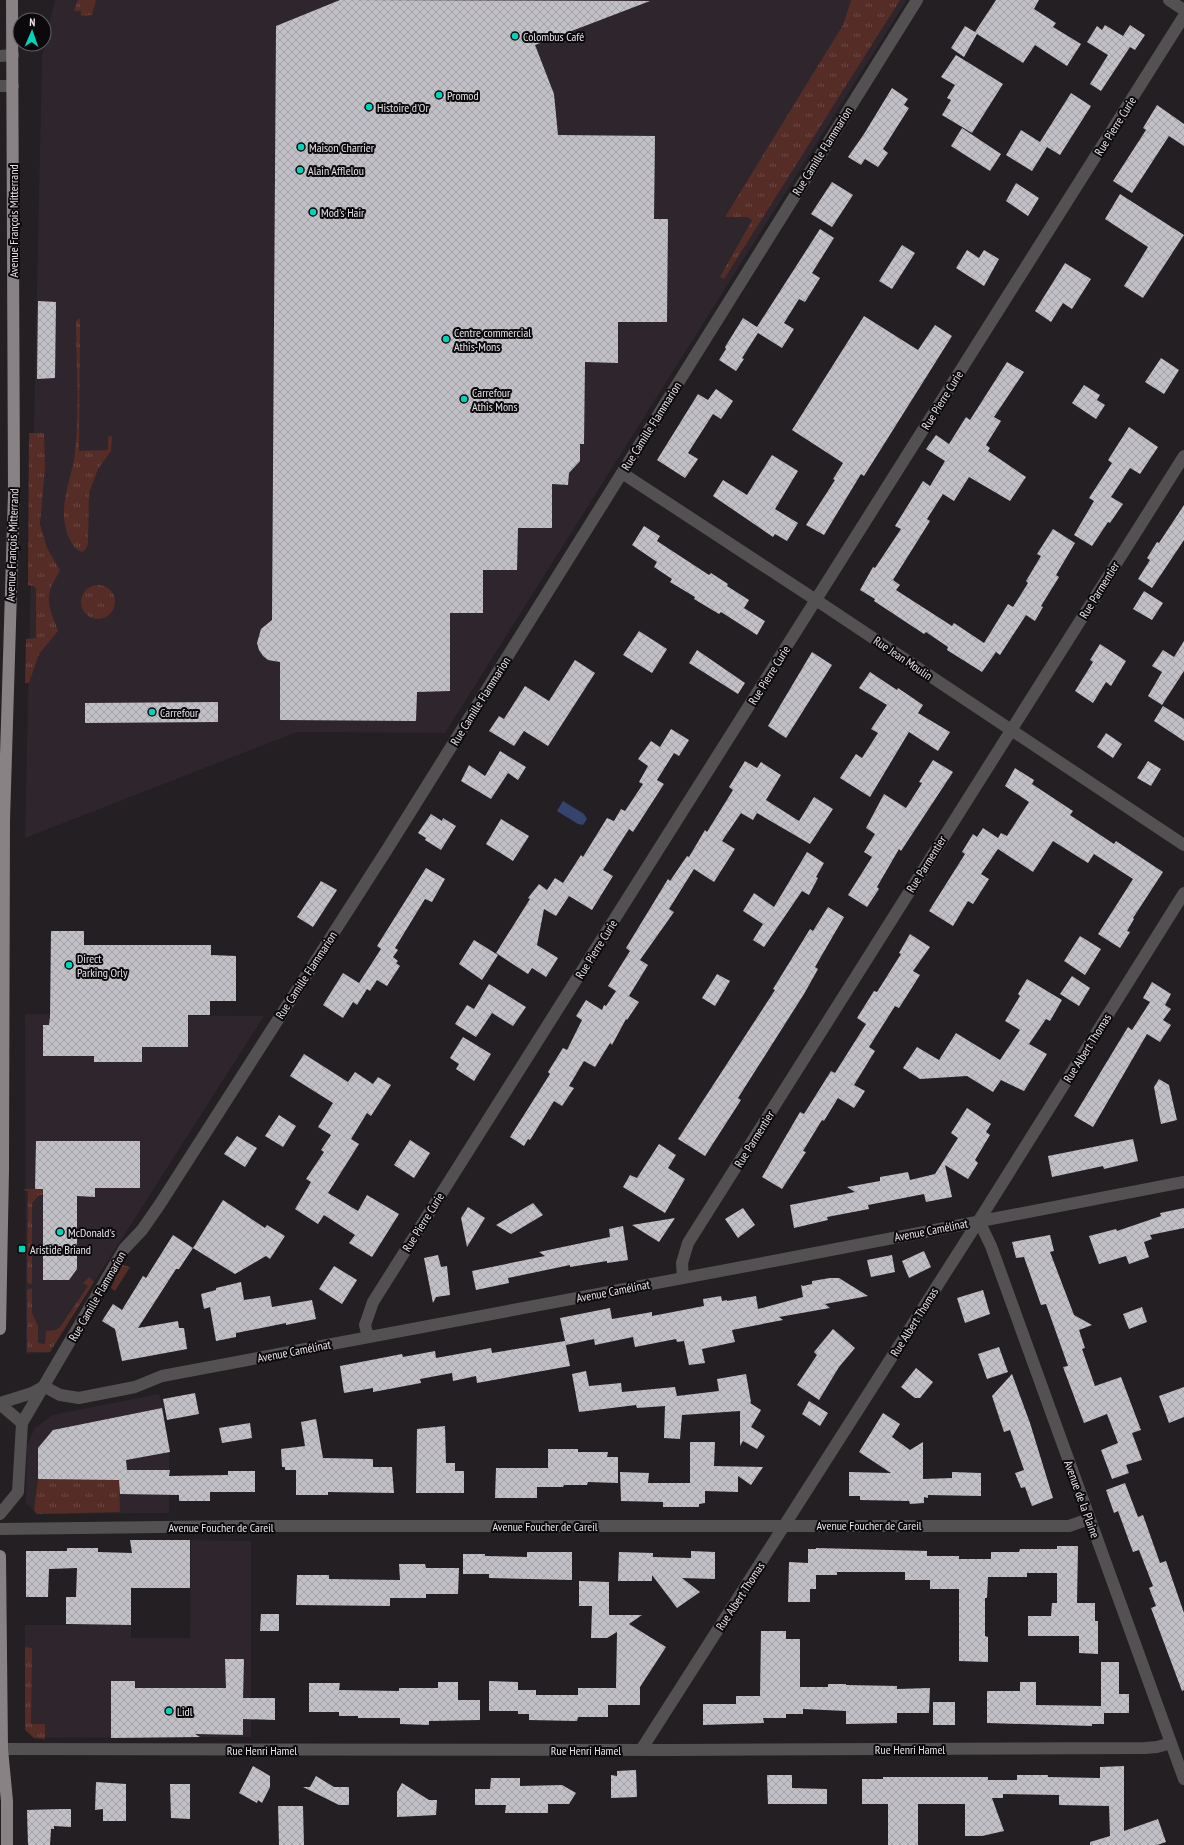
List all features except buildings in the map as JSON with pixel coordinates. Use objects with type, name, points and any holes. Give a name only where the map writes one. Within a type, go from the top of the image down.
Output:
[{"type":"main road","name":"Avenue François Mitterrand","points":[[0,1329],[3,1171],[4,820],[14,494],[12,0]]},
{"type":"main road","points":[[0,1556],[2,1749],[7,1801],[7,1845]]},
{"type":"street","name":"Rue Camille Flammarion","points":[[22,1423],[110,1275],[124,1248],[142,1230],[160,1204],[388,848],[917,0]]},
{"type":"street","points":[[1169,0],[1184,10]]},
{"type":"street","name":"Rue Pierre Curie","points":[[368,1337],[365,1325],[372,1302],[1184,16]]},
{"type":"street","points":[[0,56],[13,55]]},
{"type":"street","points":[[0,86],[13,86]]},
{"type":"street","name":"Rue Parmentier","points":[[683,1278],[682,1263],[688,1243],[1184,456]]},
{"type":"street","name":"Rue Jean Moulin","points":[[622,473],[1184,845]]},
{"type":"street","name":"Rue Albert Thomas","points":[[641,1750],[979,1221],[1184,894]]},
{"type":"street","name":"Avenue Camélinat","points":[[44,1387],[60,1395],[79,1398],[135,1387],[162,1376],[1184,1182]]},
{"type":"street","name":"Avenue de la Plaine","points":[[979,1221],[991,1246],[1184,1779]]},
{"type":"street","points":[[0,1404],[32,1393],[44,1387]]},
{"type":"street","points":[[0,1404],[22,1423],[18,1492],[0,1514]]},
{"type":"street","name":"Avenue Foucher de Careil","points":[[0,1529],[241,1526],[1069,1526],[1089,1519]]},
{"type":"street","name":"Rue Henri Hamel","points":[[2,1749],[641,1750],[1146,1748],[1171,1743]]},
{"type":"shaded area","points":[[55,0],[907,0],[445,733],[297,732],[25,838],[42,56],[43,52],[52,52],[52,13]]},
{"type":"shaded area","points":[[25,1014],[264,1016],[49,1353],[26,1354]]},
{"type":"shaded area","points":[[159,1394],[163,1406],[169,1451],[169,1513],[37,1514],[26,1503],[27,1447],[34,1429],[52,1415]]},
{"type":"shaded area","points":[[191,1540],[251,1541],[251,1737],[34,1738],[25,1730],[25,1625],[131,1625],[131,1638],[190,1638]]},
{"type":"green space","points":[[78,0],[96,0],[92,15],[81,16],[81,11],[74,11]]},
{"type":"green space","points":[[851,0],[900,0],[724,279],[720,277],[752,220],[747,217],[725,217],[843,25]]},
{"type":"green space","points":[[80,318],[79,451],[108,450],[108,437],[111,436],[112,438],[111,451],[98,469],[89,493],[88,544],[86,549],[82,552],[74,546],[68,536],[64,515],[65,499],[74,460],[76,436],[78,403],[76,321]]},
{"type":"green space","points":[[29,433],[44,433],[45,468],[40,524],[47,548],[60,570],[49,593],[50,610],[58,631],[39,654],[29,683],[25,683],[26,639],[36,638],[36,589],[34,586],[28,585]]},
{"type":"green space","points":[[95,585],[101,585],[110,590],[114,596],[114,608],[110,614],[101,619],[95,619],[86,614],[81,605],[81,599],[86,590]]},
{"type":"green space","points":[[24,1189],[44,1189],[52,1194],[39,1195],[32,1203],[32,1284],[27,1282],[28,1191]]},
{"type":"green space","points":[[122,1265],[130,1267],[115,1291],[111,1288],[115,1279],[114,1268]]},
{"type":"green space","points":[[89,1277],[94,1282],[50,1352],[27,1352],[27,1290],[32,1288],[32,1313],[38,1326],[38,1343],[45,1344],[46,1331],[56,1330],[60,1327],[88,1286],[83,1283]]},
{"type":"green space","points":[[38,1479],[119,1480],[120,1512],[37,1514],[34,1510]]},
{"type":"green space","points":[[25,1647],[32,1648],[31,1724],[45,1724],[45,1739],[34,1738],[25,1730]]},
{"type":"water","points":[[563,801],[584,814],[587,819],[583,825],[578,824],[557,811]]},
{"type":"place","name":"Colombus Café","points":[[515,36]]},
{"type":"place","name":"Promod","points":[[439,95]]},
{"type":"place","name":"Histoire d'Or","points":[[369,107]]},
{"type":"place","name":"Maison Charrier","points":[[301,147]]},
{"type":"place","name":"Alain Afflelou","points":[[300,170]]},
{"type":"place","name":"Mod's Hair","points":[[313,212]]},
{"type":"place","name":"Centre commercial Athis-Mons","points":[[446,339]]},
{"type":"place","name":"Carrefour Athis Mons","points":[[464,399]]},
{"type":"place","name":"Carrefour","points":[[152,712]]},
{"type":"place","name":"Direct Parking Orly","points":[[69,965]]},
{"type":"place","name":"McDonald's","points":[[60,1232]]},
{"type":"place","name":"Aristide Briand","points":[[22,1249]]},
{"type":"place","name":"Lidl","points":[[169,1711]]}]
